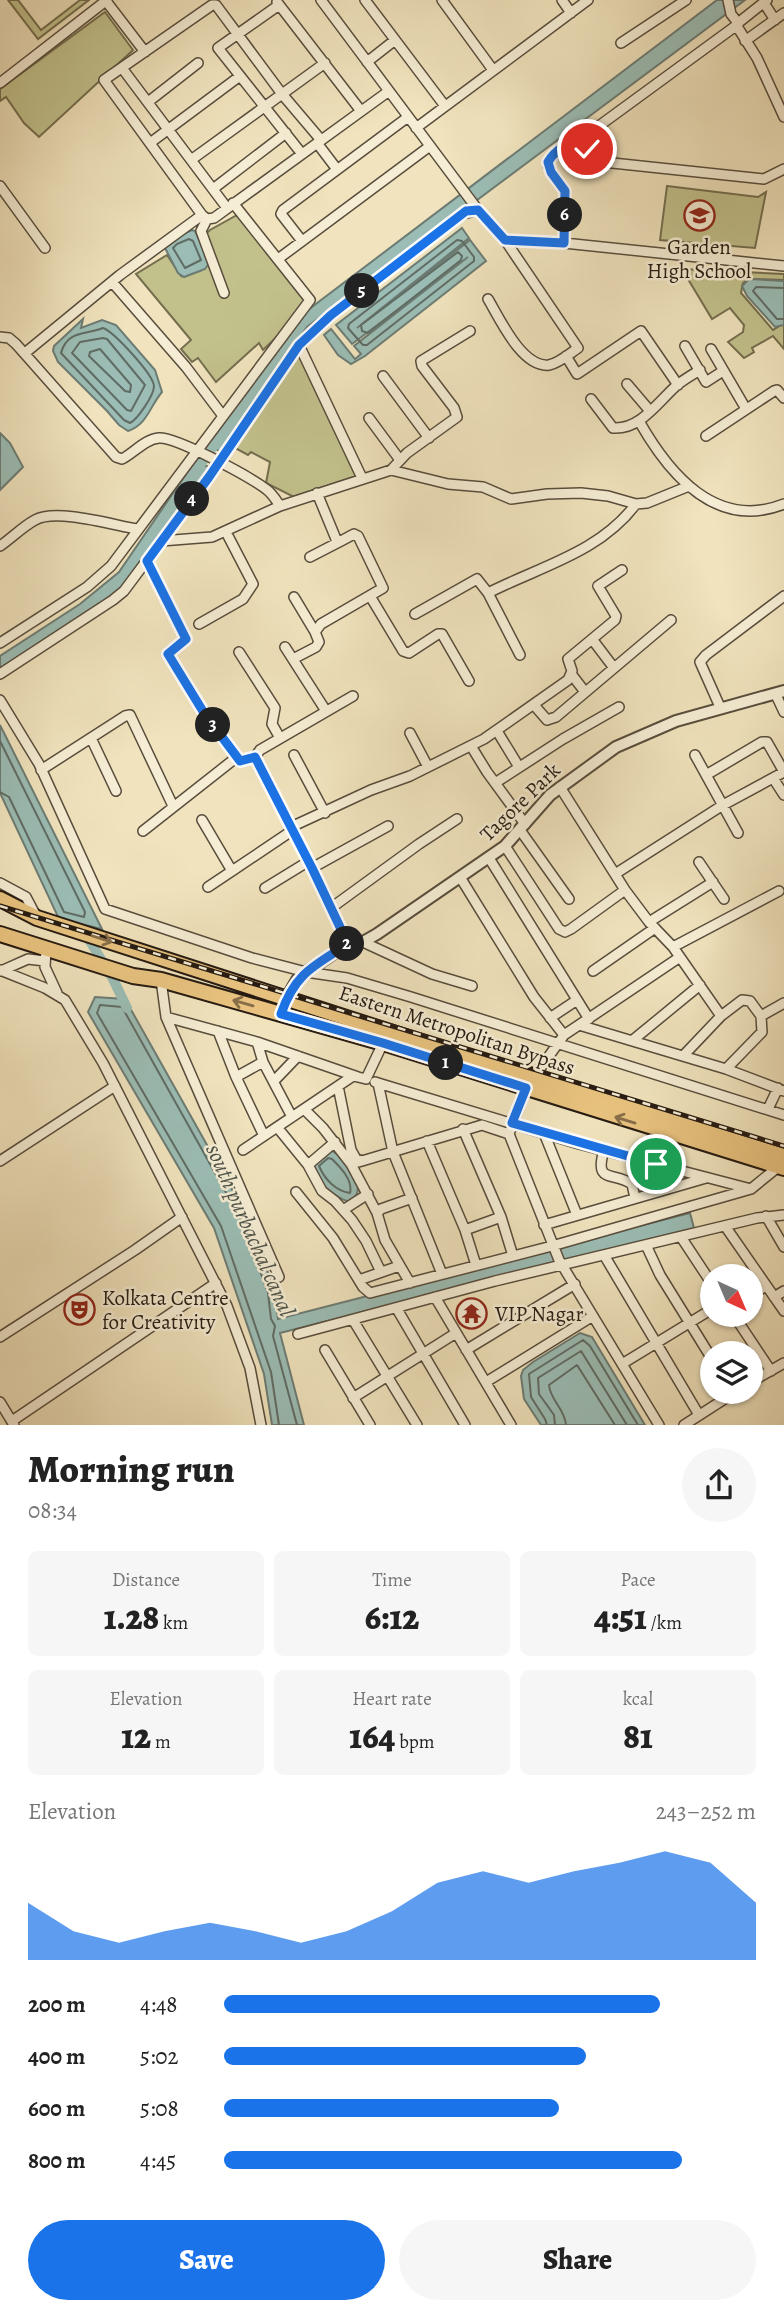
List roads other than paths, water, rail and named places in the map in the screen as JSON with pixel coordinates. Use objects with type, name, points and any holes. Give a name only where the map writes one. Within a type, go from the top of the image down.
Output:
[{"type":"main road","name":"Eastern Metropolitan Bypass","points":[[0,899],[37,918],[283,998],[530,1083]]},
{"type":"main road","points":[[0,934],[46,955],[133,976],[161,987],[281,1014],[530,1083],[782,1164]]},
{"type":"street","points":[[0,83],[107,0],[145,52]]},
{"type":"street","points":[[321,0],[455,180],[505,240],[578,348],[548,365],[534,362],[527,358],[488,299]]},
{"type":"street","points":[[365,0],[445,106]]},
{"type":"street","points":[[442,0],[493,70]]},
{"type":"street","points":[[562,0],[571,13]]},
{"type":"street","points":[[416,128],[588,0]]},
{"type":"street","points":[[621,43],[687,0]]},
{"type":"street","points":[[729,0],[731,14],[757,58],[784,117]]},
{"type":"street","points":[[564,243],[565,191],[548,166],[552,156],[559,149],[577,142],[766,1],[775,20]]},
{"type":"street","points":[[302,154],[218,48],[278,2],[361,111]]},
{"type":"street","points":[[205,217],[104,80],[212,5],[216,5],[337,168]]},
{"type":"street","points":[[745,41],[784,13]]},
{"type":"street","points":[[367,62],[395,40]]},
{"type":"street","points":[[148,102],[198,62]]},
{"type":"street","points":[[191,160],[325,63]]},
{"type":"street","points":[[0,643],[102,575],[198,452],[310,300],[278,259],[213,190],[122,68]]},
{"type":"street","points":[[150,143],[240,76]]},
{"type":"street","points":[[773,91],[784,84]]},
{"type":"street","points":[[25,353],[112,282],[205,217],[214,218],[389,91]]},
{"type":"street","points":[[302,241],[284,219],[281,214],[283,210],[408,117]]},
{"type":"street","points":[[213,190],[286,133]]},
{"type":"street","points":[[577,142],[582,143],[597,161],[603,162],[764,179],[784,169]]},
{"type":"street","points":[[278,259],[430,146]]},
{"type":"street","points":[[0,186],[45,248]]},
{"type":"street","points":[[0,674],[113,600],[131,583],[299,345],[331,315],[460,215],[476,207]]},
{"type":"street","points":[[205,217],[201,231],[224,293]]},
{"type":"street","points":[[505,240],[564,243],[784,265]]},
{"type":"street","points":[[112,282],[192,375],[223,416]]},
{"type":"street","points":[[391,470],[400,460],[454,421],[457,413],[421,361],[470,331]]},
{"type":"street","points":[[566,356],[577,374],[640,331],[678,385]]},
{"type":"street","points":[[0,337],[9,338],[25,353],[116,457],[122,459],[145,443],[159,438],[171,440],[216,461],[269,491],[280,506]]},
{"type":"street","points":[[299,345],[362,478]]},
{"type":"street","points":[[685,346],[706,382],[723,371]]},
{"type":"street","points":[[711,349],[746,409]]},
{"type":"street","points":[[591,398],[613,428],[619,428],[639,421],[678,385],[699,370]]},
{"type":"street","points":[[383,376],[429,438]]},
{"type":"street","points":[[627,384],[650,411]]},
{"type":"street","points":[[706,436],[774,391],[777,390],[784,398]]},
{"type":"street","points":[[369,418],[400,460]]},
{"type":"street","points":[[639,421],[659,455],[689,486],[711,503],[724,508],[747,510],[784,504]]},
{"type":"street","points":[[161,541],[200,540],[226,533],[280,506],[391,470],[448,484],[483,487],[512,499],[581,493],[608,496],[636,504],[647,503],[689,486]]},
{"type":"street","points":[[317,493],[336,538],[341,541]]},
{"type":"street","points":[[488,593],[589,547],[619,524],[636,504]]},
{"type":"street","points":[[0,546],[43,517],[62,516],[137,529]]},
{"type":"street","points":[[200,624],[243,599],[253,584],[226,533]]},
{"type":"street","points":[[310,556],[354,534],[362,542],[383,588],[321,624],[315,632]]},
{"type":"street","points":[[147,561],[186,639],[168,654],[204,713],[242,762],[255,757],[260,750],[353,696]]},
{"type":"street","points":[[586,692],[572,676],[568,659],[612,623],[616,616],[597,586],[622,570]]},
{"type":"street","points":[[415,614],[477,579],[488,593],[520,655]]},
{"type":"street","points":[[370,596],[403,652],[409,653],[442,634],[469,681]]},
{"type":"street","points":[[293,659],[316,647],[319,642],[294,597]]},
{"type":"street","points":[[720,707],[701,662],[706,655],[783,598]]},
{"type":"street","points":[[534,705],[543,717],[551,719],[671,620]]},
{"type":"street","points":[[592,639],[614,668]]},
{"type":"street","points":[[285,647],[326,711]]},
{"type":"street","points":[[239,652],[275,708],[272,724],[280,738]]},
{"type":"street","points":[[208,887],[292,829],[357,797],[428,767],[497,731],[572,676]]},
{"type":"street","points":[[780,693],[784,712]]},
{"type":"street","name":"Tagore Park","points":[[281,1014],[283,998],[306,972],[348,944],[363,942],[489,858],[505,846],[540,805],[602,756],[665,724],[780,693]]},
{"type":"street","points":[[0,701],[41,771],[105,909],[252,958],[306,972],[347,978],[561,1039],[784,1115]]},
{"type":"street","points":[[495,783],[619,706]]},
{"type":"street","points":[[41,771],[130,715],[173,806]]},
{"type":"street","points":[[497,731],[519,767]]},
{"type":"street","points":[[410,733],[428,767]]},
{"type":"street","points":[[91,738],[116,791]]},
{"type":"street","points":[[615,874],[723,806],[784,772],[767,742],[762,742],[706,775]]},
{"type":"street","points":[[471,746],[569,899]]},
{"type":"street","points":[[695,754],[738,833]]},
{"type":"street","points":[[294,755],[325,813]]},
{"type":"street","points":[[143,831],[237,757]]},
{"type":"street","points":[[255,757],[311,864],[348,944]]},
{"type":"street","points":[[773,778],[784,794]]},
{"type":"street","points":[[560,787],[625,890],[673,947],[721,1016]]},
{"type":"street","points":[[331,908],[457,819]]},
{"type":"street","points":[[202,820],[232,871]]},
{"type":"street","points":[[265,888],[388,826]]},
{"type":"street","points":[[505,846],[559,929],[565,932],[625,890]]},
{"type":"street","points":[[489,858],[589,1019]]},
{"type":"street","points":[[699,862],[724,899]]},
{"type":"street","points":[[460,877],[561,1039]]},
{"type":"street","points":[[593,971],[713,882]]},
{"type":"street","points":[[0,883],[26,897],[37,918]]},
{"type":"street","points":[[673,947],[779,891]]},
{"type":"street","points":[[363,942],[432,974],[472,986]]},
{"type":"street","points":[[1,971],[28,958],[46,955],[47,975],[58,995],[71,1009],[115,1086],[228,1306],[246,1358],[261,1425]]},
{"type":"street","points":[[659,1425],[560,1263],[509,1134],[530,1083],[561,1039],[680,957]]},
{"type":"street","points":[[1,971],[58,995]]},
{"type":"street","points":[[633,1040],[700,985]]},
{"type":"street","points":[[161,987],[164,1012],[279,1277]]},
{"type":"street","points":[[683,1056],[721,1016],[747,999],[761,1016],[762,1032],[726,1069]]},
{"type":"street","points":[[550,1018],[578,1000]]},
{"type":"street","points":[[761,1016],[784,1003]]},
{"type":"street","points":[[164,1012],[353,1076],[544,1133],[751,1189]]},
{"type":"street","points":[[579,1025],[726,1069],[781,1090],[768,1110]]},
{"type":"street","points":[[219,1031],[236,1077],[264,1136]]},
{"type":"street","points":[[257,1042],[263,1062],[292,1117]]},
{"type":"street","points":[[366,1079],[383,1043]]},
{"type":"street","points":[[274,1081],[298,1056]]},
{"type":"street","points":[[236,1077],[263,1062]]},
{"type":"street","points":[[243,1150],[353,1076]]},
{"type":"street","points":[[378,1083],[393,1152],[442,1274]]},
{"type":"street","points":[[0,1161],[115,1086]]},
{"type":"street","points":[[338,1086],[351,1150],[356,1159],[362,1161]]},
{"type":"street","points":[[304,1109],[335,1142],[351,1164],[377,1213],[385,1240],[410,1283]]},
{"type":"street","points":[[351,1164],[482,1125],[509,1134]]},
{"type":"street","points":[[277,1127],[308,1164],[322,1191],[343,1210],[366,1241],[381,1272]]},
{"type":"street","points":[[463,1129],[500,1217],[513,1256]]},
{"type":"street","points":[[544,1133],[577,1215]]},
{"type":"street","points":[[427,1141],[465,1230],[476,1265]]},
{"type":"street","points":[[308,1164],[335,1142]]},
{"type":"street","points":[[604,1150],[599,1166],[601,1171],[604,1175],[632,1184],[635,1198]]},
{"type":"street","points":[[296,1192],[333,1238],[370,1293],[553,1247],[751,1189],[782,1164]]},
{"type":"street","points":[[544,1225],[707,1177]]},
{"type":"street","points":[[343,1210],[368,1194]]},
{"type":"street","points":[[377,1213],[381,1209],[412,1198]]},
{"type":"street","points":[[298,1334],[560,1263],[766,1216],[784,1215]]},
{"type":"street","points":[[766,1216],[784,1247]]},
{"type":"street","points":[[0,1337],[182,1217]]},
{"type":"street","points":[[465,1230],[500,1217]]},
{"type":"street","points":[[725,1227],[784,1311]]},
{"type":"street","points":[[681,1237],[700,1266]]},
{"type":"street","points":[[646,1245],[660,1275],[702,1341]]},
{"type":"street","points":[[604,1255],[699,1415]]},
{"type":"street","points":[[359,1280],[399,1266]]},
{"type":"street","points":[[0,1402],[13,1423],[216,1283]]},
{"type":"street","points":[[466,1350],[575,1284]]},
{"type":"street","points":[[774,1297],[784,1291]]},
{"type":"street","points":[[435,1297],[511,1425]]},
{"type":"street","points":[[397,1308],[465,1425]]},
{"type":"street","points":[[486,1382],[593,1316]]},
{"type":"street","points":[[622,1363],[700,1316]]},
{"type":"street","points":[[353,1321],[417,1425]]},
{"type":"street","points":[[742,1327],[771,1371]]},
{"type":"street","points":[[353,1398],[456,1333]]},
{"type":"street","points":[[325,1350],[370,1425]]},
{"type":"street","points":[[763,1375],[784,1363]]},
{"type":"street","points":[[684,1425],[716,1404]]},
{"type":"water","points":[[717,0],[745,0],[307,327],[221,452],[207,444],[304,313]]},
{"type":"water","points":[[462,228],[469,238],[357,328],[470,240],[486,261],[365,356],[351,364],[338,355],[324,335],[331,329],[355,359],[361,354],[354,346],[468,257],[352,344],[336,325]]},
{"type":"water","points":[[195,231],[210,262],[205,269],[184,277],[178,273],[165,248],[173,238]]},
{"type":"water","points":[[749,279],[784,281],[784,325],[775,327],[747,296],[742,286]]},
{"type":"water","points":[[83,319],[81,328],[102,320],[116,325],[155,370],[162,392],[144,420],[128,431],[58,362],[53,351],[54,346]]},
{"type":"water","points":[[0,433],[10,443],[23,467],[0,490]]},
{"type":"water","points":[[195,461],[209,467],[137,576],[113,598],[0,671],[0,656],[80,604],[119,572]]},
{"type":"water","points":[[0,725],[102,929],[59,919],[0,793]]},
{"type":"water","points":[[95,997],[125,999],[248,1218],[275,1292],[278,1319],[690,1213],[694,1228],[280,1333],[304,1425],[272,1425],[264,1374],[214,1228],[88,1012]]},
{"type":"water","points":[[331,1150],[350,1167],[357,1182],[358,1190],[349,1202],[326,1187],[311,1163]]},
{"type":"water","points":[[580,1333],[592,1337],[645,1425],[541,1425],[524,1399],[521,1376],[523,1370]]},
{"type":"waterway","points":[[194,473],[220,437]]},
{"type":"waterway","name":"south purbachal canal","points":[[85,933],[127,1008]]},
{"type":"railway","points":[[0,906],[784,1146]]},
{"type":"place","name":"Garden High School","points":[[699,215]]},
{"type":"place","name":"Kolkata Centre for Creativity","points":[[79,1310]]},
{"type":"place","name":"VIP Nagar","points":[[472,1314]]}]
